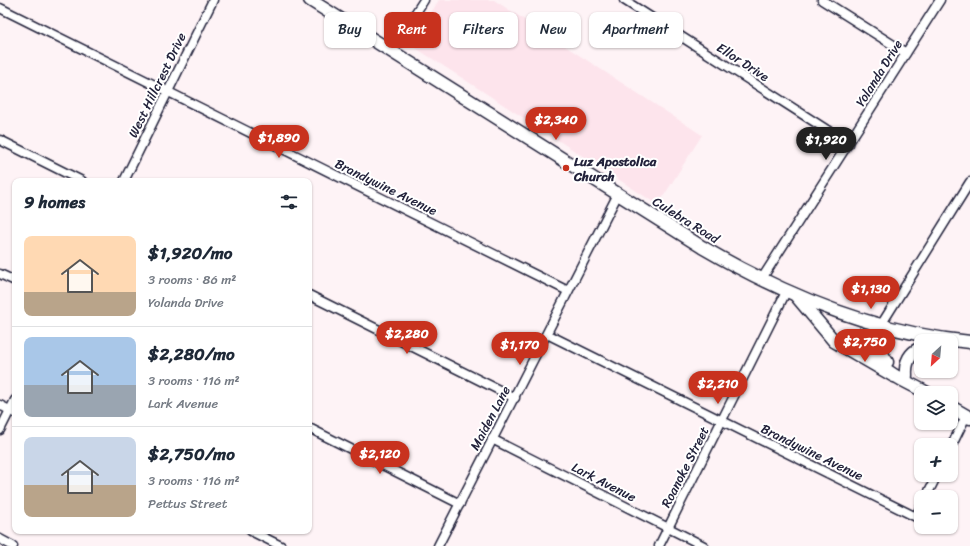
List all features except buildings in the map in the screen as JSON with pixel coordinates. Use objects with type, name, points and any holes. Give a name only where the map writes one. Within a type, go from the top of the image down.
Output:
[{"type":"main road","name":"Culebra Road","points":[[310,0],[702,247],[761,280],[791,294],[880,325],[916,334]]},
{"type":"main road","points":[[791,294],[834,341],[894,376],[908,379]]},
{"type":"main road","points":[[880,325],[871,336],[873,355],[878,364],[894,376]]},
{"type":"main road","points":[[880,325],[880,351],[884,360],[918,386]]},
{"type":"main road","name":"Culebra Road","points":[[958,341],[970,342]]},
{"type":"main road","points":[[908,379],[908,359],[914,351]]},
{"type":"main road","points":[[958,411],[968,417]]},
{"type":"street","name":"West Hillcrest Drive","points":[[125,178],[213,0]]},
{"type":"street","points":[[391,51],[424,0]]},
{"type":"street","name":"Ellor Drive","points":[[624,0],[849,144]]},
{"type":"street","points":[[822,0],[906,53]]},
{"type":"street","name":"Yolanda Drive","points":[[761,280],[940,0]]},
{"type":"street","name":"Brandywine Avenue","points":[[0,8],[568,291]]},
{"type":"street","points":[[0,140],[76,178]]},
{"type":"street","points":[[880,325],[970,182]]},
{"type":"street","name":"Maiden Lane","points":[[439,546],[492,439],[618,194]]},
{"type":"street","points":[[0,274],[12,280]]},
{"type":"street","name":"Roanoke Street","points":[[658,546],[722,420],[791,294]]},
{"type":"street","points":[[312,297],[514,398]]},
{"type":"street","name":"Brandywine Avenue","points":[[547,334],[914,516]]},
{"type":"street","points":[[0,405],[12,411],[0,430]]},
{"type":"street","points":[[956,438],[968,417]]},
{"type":"street","points":[[312,430],[460,504]]},
{"type":"street","name":"Lark Avenue","points":[[492,439],[704,546]]},
{"type":"street","points":[[257,534],[281,546]]},
{"type":"street","points":[[0,539],[13,546]]},
{"type":"shaded area","points":[[439,0],[494,0],[512,12],[449,12],[449,48],[518,48],[518,16],[526,21],[526,48],[568,48],[702,135],[658,205],[416,48],[441,48],[441,12],[432,12]]},
{"type":"place","name":"Luz Apostolica Church","points":[[566,168]]}]
